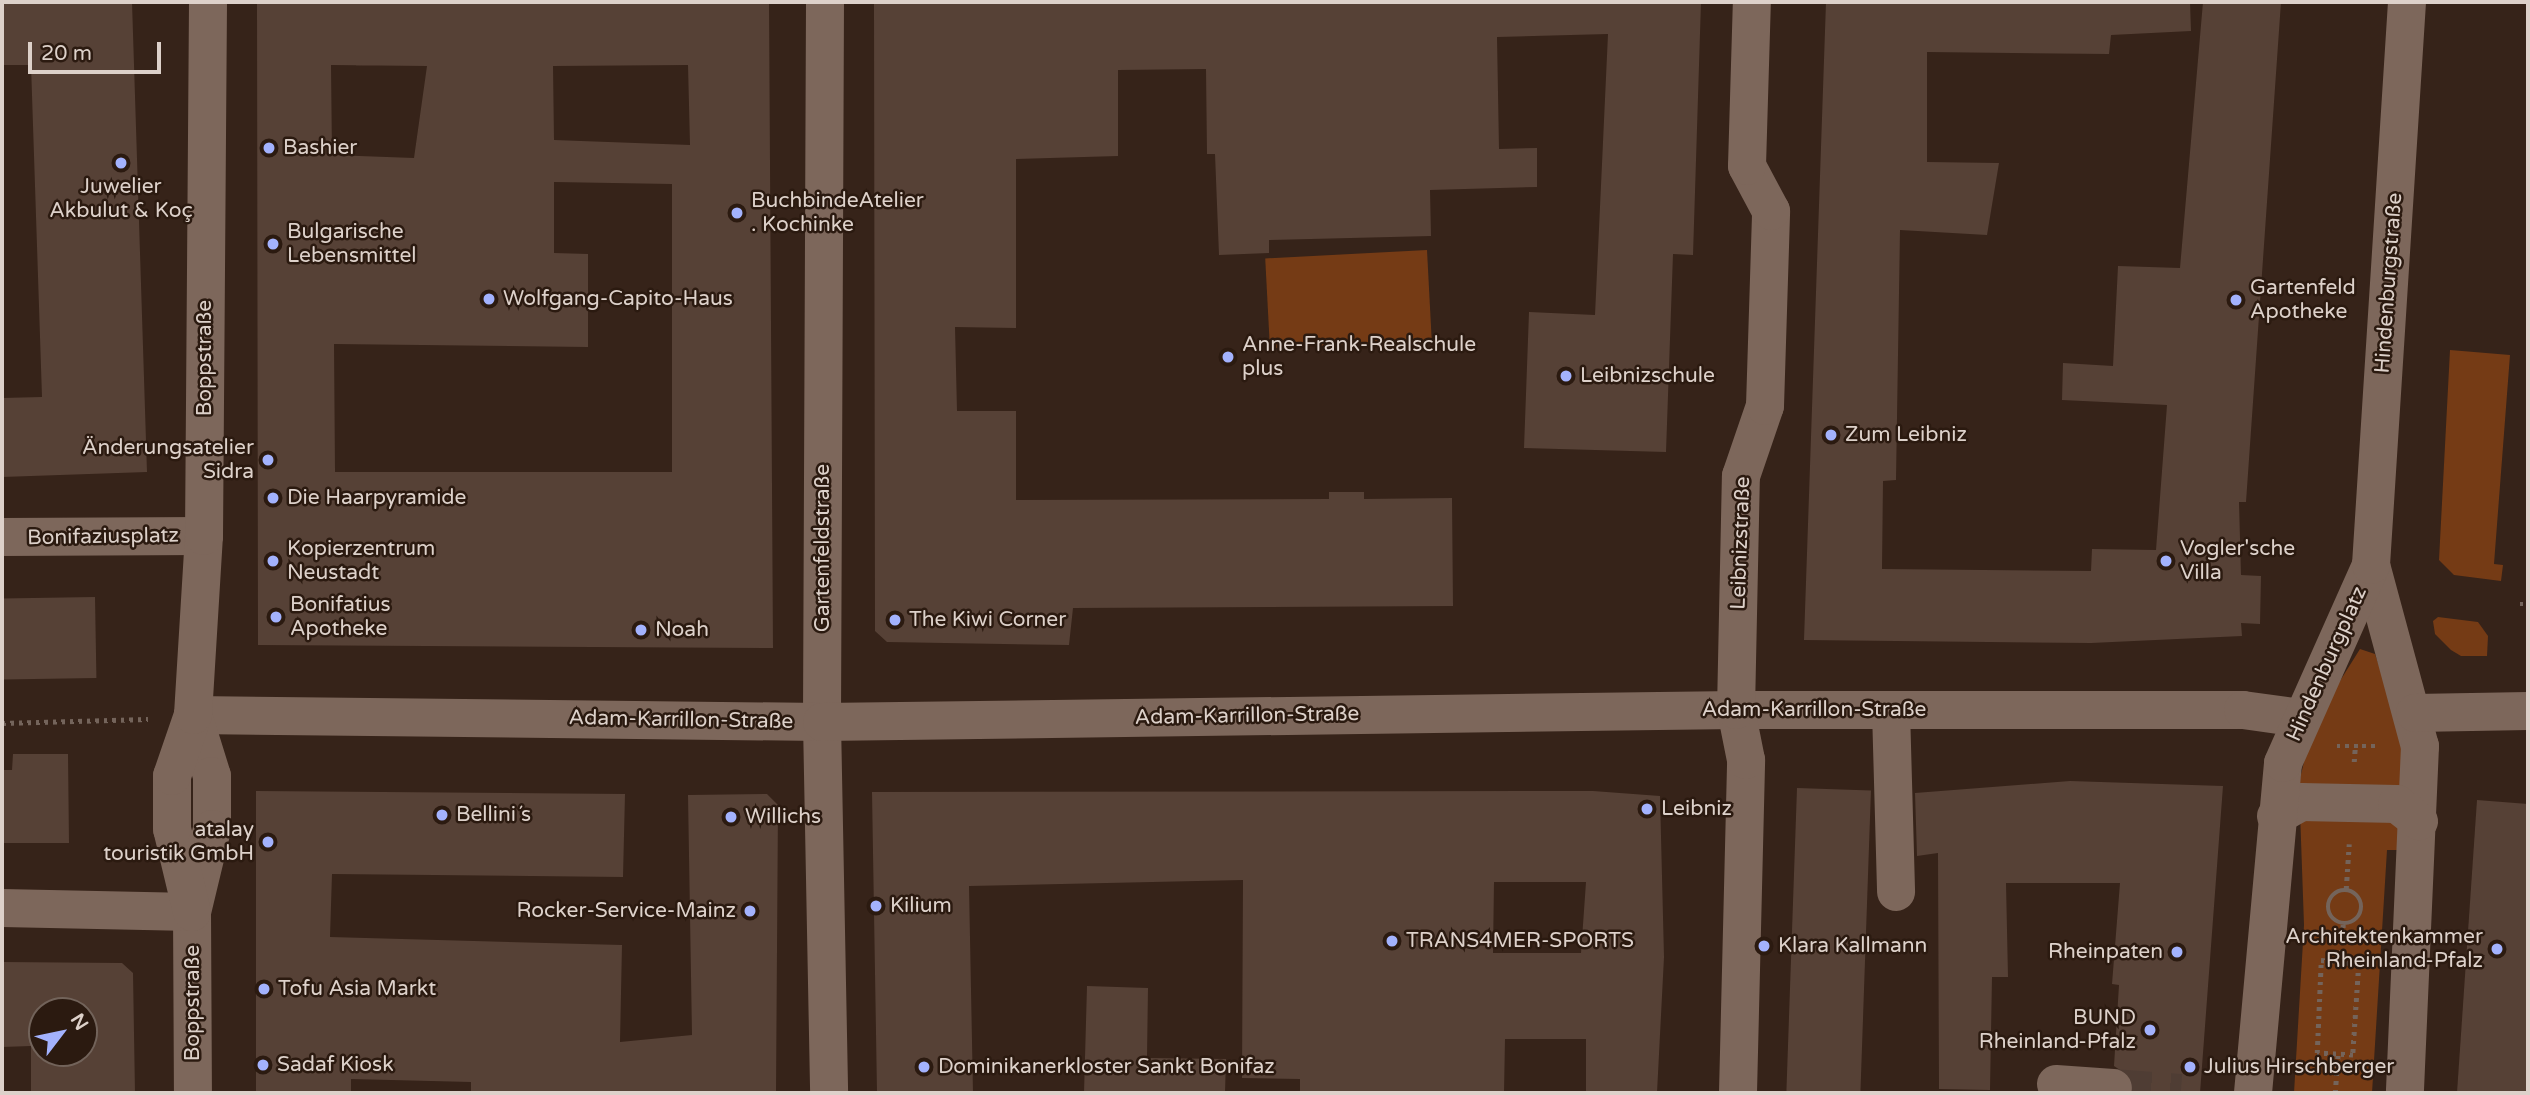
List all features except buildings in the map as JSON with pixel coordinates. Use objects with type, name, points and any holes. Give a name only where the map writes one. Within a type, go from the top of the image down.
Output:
[{"type":"street","name":"Boppstraße","points":[[193,1093],[192,912],[212,829],[212,776],[193,715],[204,536],[208,2]]},
{"type":"street","name":"Gartenfeldstraße","points":[[825,2],[822,722],[829,1093]]},
{"type":"street","name":"Leibnizstraße","points":[[1738,1093],[1746,760],[1736,710],[1741,475],[1765,406],[1771,211],[1746,166],[1752,2]]},
{"type":"street","name":"Hindenburgstraße","points":[[2371,565],[2407,2]]},
{"type":"street","name":"Bonifaziusplatz","points":[[2,537],[204,536]]},
{"type":"street","name":"Hindenburgplatz","points":[[2371,565],[2415,713],[2420,746],[2419,821],[2405,1093]]},
{"type":"street","name":"Hindenburgplatz","points":[[2253,1093],[2276,816],[2283,764],[2301,718],[2324,679],[2371,565]]},
{"type":"street","name":"Adam-Karrillon-Straße","points":[[193,715],[822,722],[1736,710],[2243,710],[2301,718]]},
{"type":"street","points":[[1891,710],[1896,892]]},
{"type":"street","points":[[2415,713],[2528,711]]},
{"type":"street","points":[[2276,816],[2301,802],[2397,804],[2419,821]]},
{"type":"street","points":[[2,908],[192,912]]},
{"type":"street","points":[[2056,1084],[2113,1088]]},
{"type":"path","points":[[2519,604],[2528,604]]},
{"type":"path","points":[[2,723],[150,719]]},
{"type":"path","points":[[2331,746],[2381,746]]},
{"type":"path","points":[[2346,889],[2356,893],[2361,913],[2343,924],[2328,911],[2328,900],[2346,889]]},
{"type":"path","points":[[2341,962],[2343,924]]},
{"type":"path","points":[[2321,960],[2341,962],[2359,964],[2353,1055],[2316,1053],[2321,960]]},
{"type":"path","points":[[2335,1093],[2337,1053]]},
{"type":"shaded area","points":[[1427,250],[1432,340],[1270,348],[1265,258]]},
{"type":"shaded area","points":[[2450,350],[2510,355],[2494,564],[2503,565],[2501,581],[2454,575],[2439,560]]},
{"type":"shaded area","points":[[2438,617],[2478,622],[2488,636],[2487,656],[2461,656],[2451,650],[2435,634],[2433,621]]},
{"type":"shaded area","points":[[2360,649],[2375,654],[2406,745],[2400,850],[2387,850],[2372,1093],[2294,1093],[2304,925],[2299,783],[2313,724]]},
{"type":"tunnel","points":[[2113,1088],[2181,1093]]},
{"type":"place","name":"Bashier","points":[[269,148]]},
{"type":"place","name":"Juwelier Akbulut & Koç","points":[[121,163]]},
{"type":"place","name":"BuchbindeAtelier . Kochinke","points":[[737,213]]},
{"type":"place","name":"Bulgarische Lebensmittel","points":[[273,244]]},
{"type":"place","name":"Wolfgang-Capito-Haus","points":[[489,299]]},
{"type":"place","name":"Gartenfeld Apotheke","points":[[2236,300]]},
{"type":"place","name":"Anne-Frank-Realschule plus","points":[[1228,357]]},
{"type":"place","name":"Leibnizschule","points":[[1566,376]]},
{"type":"place","name":"Zum Leibniz","points":[[1831,435]]},
{"type":"place","name":"Änderungsatelier Sidra","points":[[268,460]]},
{"type":"place","name":"Die Haarpyramide","points":[[273,498]]},
{"type":"place","name":"Kopierzentrum Neustadt","points":[[273,561]]},
{"type":"place","name":"Vogler'sche Villa","points":[[2166,561]]},
{"type":"place","name":"Bonifatius Apotheke","points":[[276,617]]},
{"type":"place","name":"The Kiwi Corner","points":[[895,620]]},
{"type":"place","name":"Noah","points":[[641,630]]},
{"type":"place","name":"Leibniz","points":[[1647,809]]},
{"type":"place","name":"Bellini´s","points":[[442,815]]},
{"type":"place","name":"Willichs","points":[[731,817]]},
{"type":"place","name":"atalay touristik GmbH","points":[[268,842]]},
{"type":"place","name":"Kilium","points":[[876,906]]},
{"type":"place","name":"Rocker-Service-Mainz","points":[[750,911]]},
{"type":"place","name":"TRANS4MER-SPORTS","points":[[1392,941]]},
{"type":"place","name":"Klara Kallmann","points":[[1764,946]]},
{"type":"place","name":"Architektenkammer Rheinland-Pfalz","points":[[2497,949]]},
{"type":"place","name":"Rheinpaten","points":[[2177,952]]},
{"type":"place","name":"Tofu Asia Markt","points":[[264,989]]},
{"type":"place","name":"BUND Rheinland-Pfalz","points":[[2150,1030]]},
{"type":"place","name":"Sadaf Kiosk","points":[[263,1065]]},
{"type":"place","name":"Dominikanerkloster Sankt Bonifaz","points":[[924,1067]]},
{"type":"place","name":"Julius Hirschberger","points":[[2190,1067]]}]
